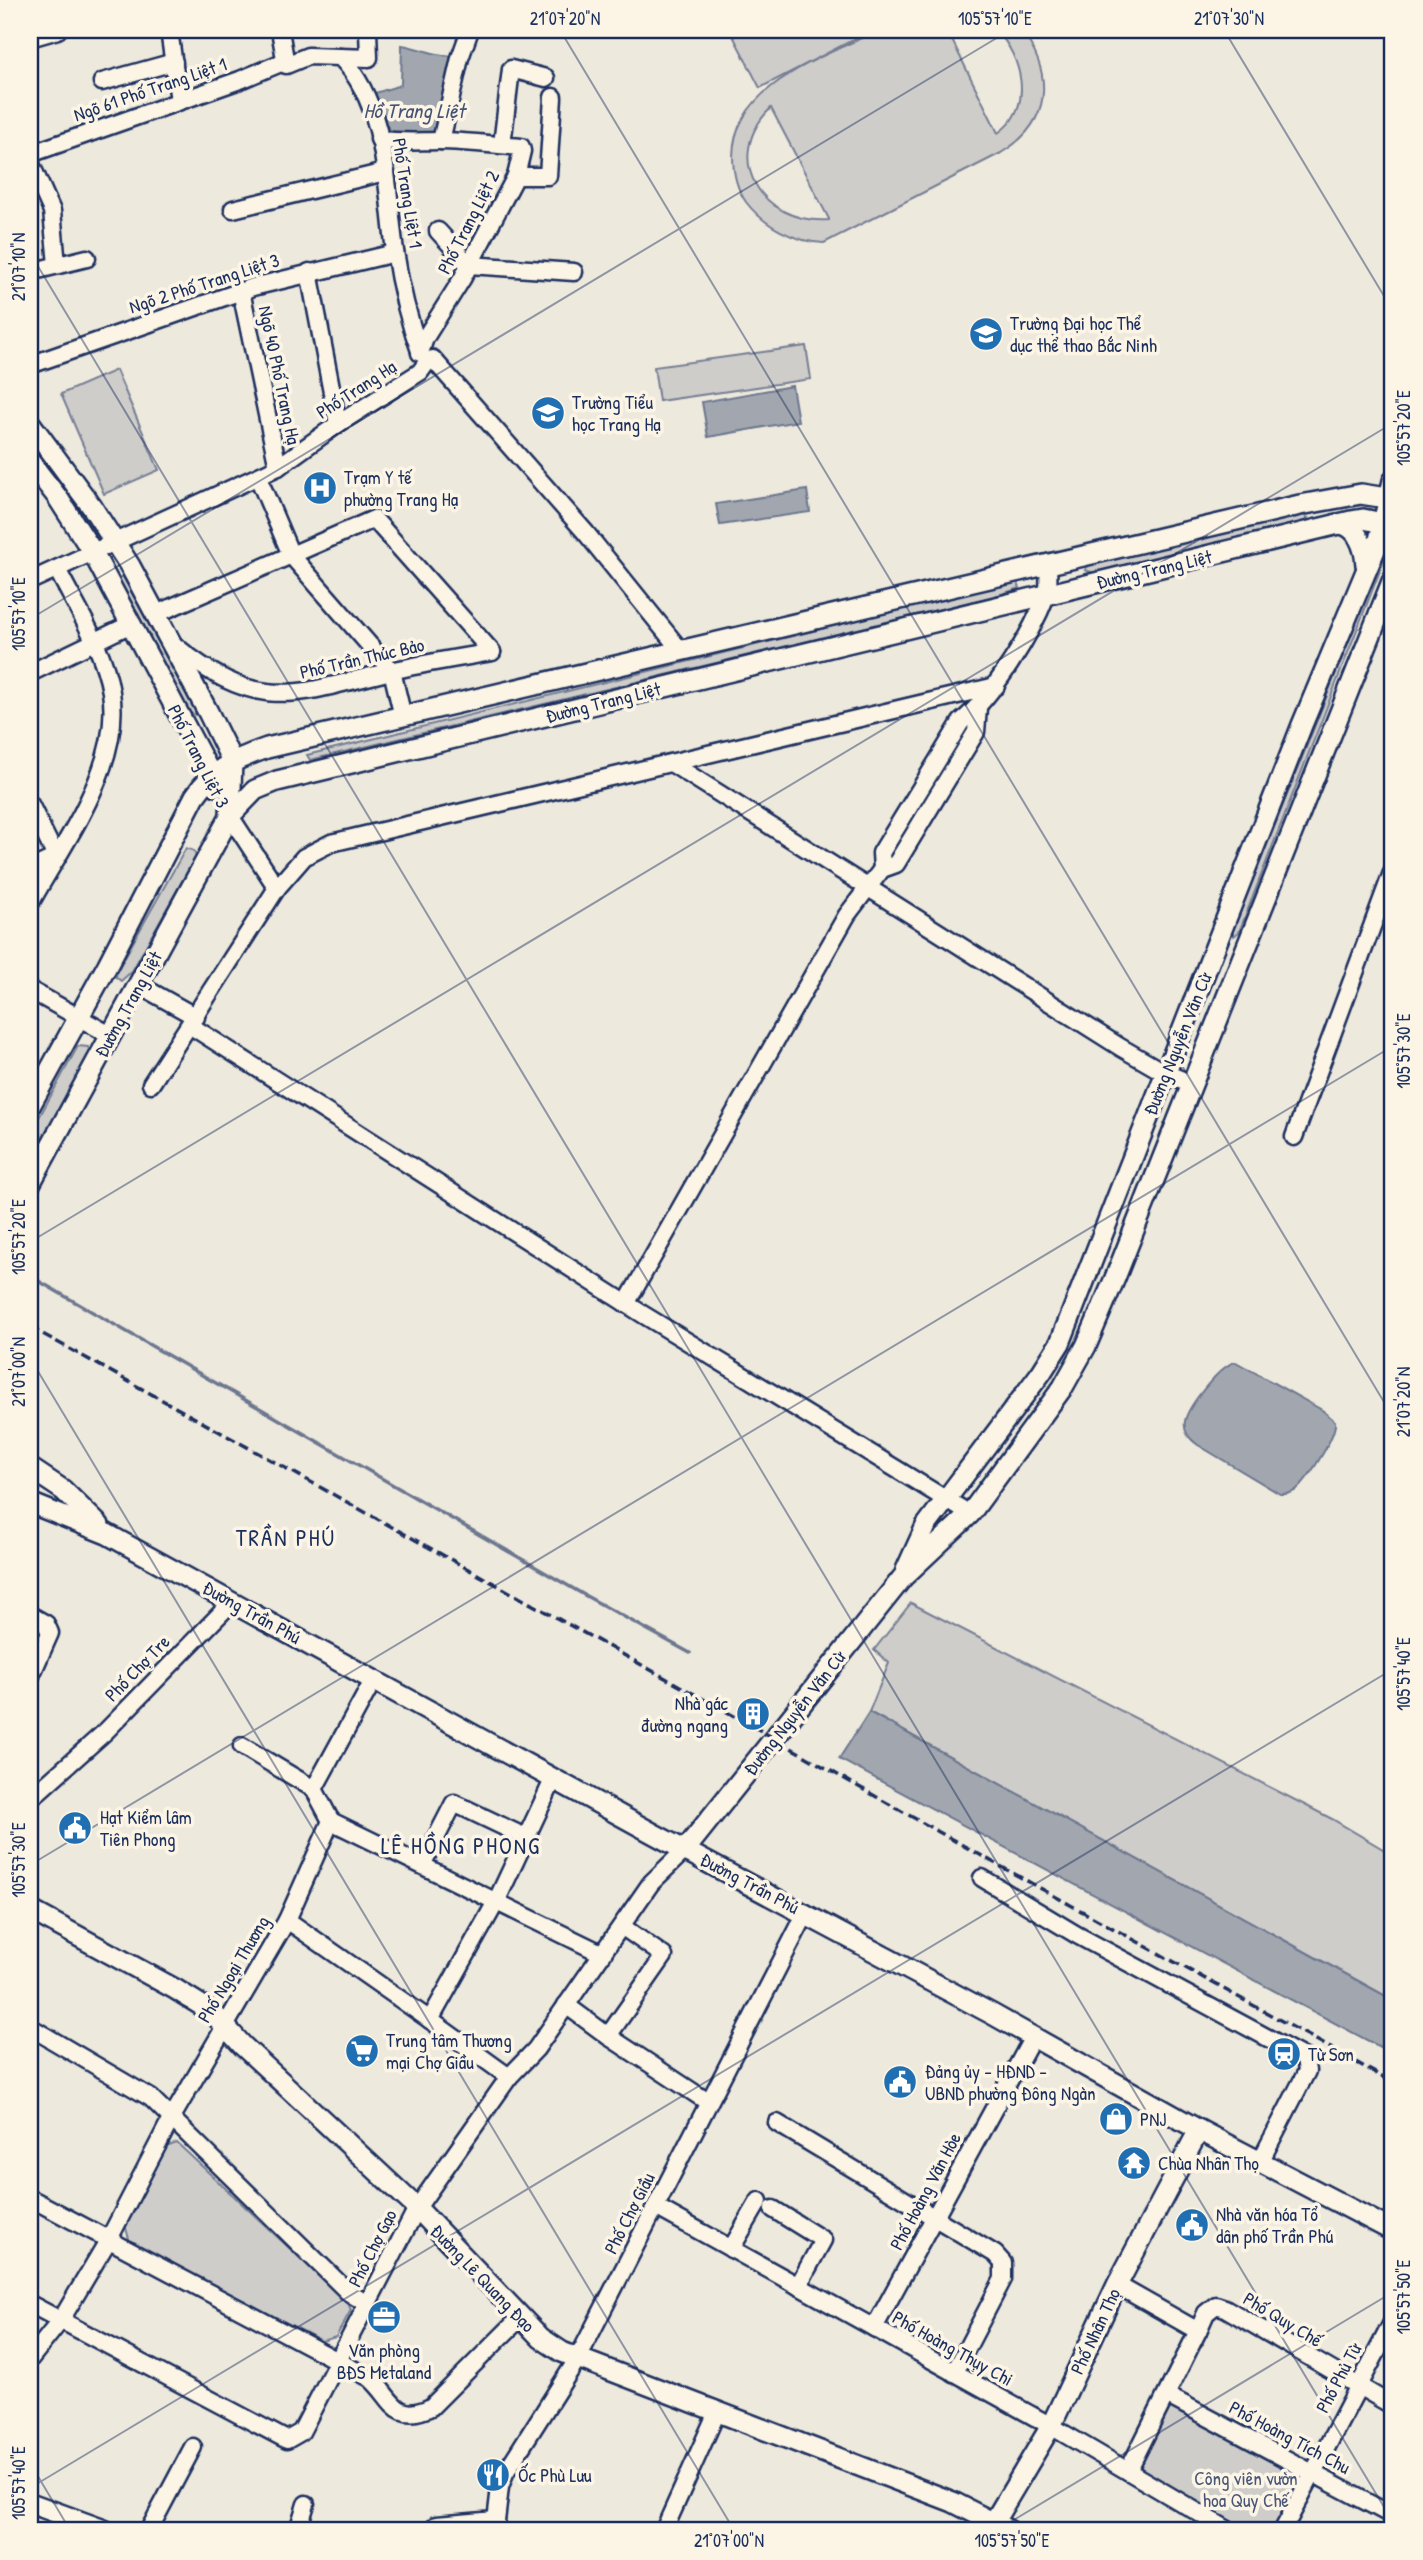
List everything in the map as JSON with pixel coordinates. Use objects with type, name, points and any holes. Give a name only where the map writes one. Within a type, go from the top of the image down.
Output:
[{"type":"main road","name":"Phố Trang Liệt 3","points":[[32,424],[114,540],[156,614],[232,761],[229,816]]},
{"type":"main road","name":"Phố Trang Liệt 3","points":[[30,462],[58,498],[92,551],[212,775],[229,816]]},
{"type":"main road","name":"Đường Trang Liệt","points":[[30,1106],[195,796],[212,775],[232,761],[267,748],[1048,564],[1346,496],[1392,493]]},
{"type":"main road","name":"Đường Nguyễn Văn Cừ","points":[[903,1577],[926,1526],[1034,1384],[1060,1343],[1366,565],[1389,524],[1392,493]]},
{"type":"main road","name":"Đường Trang Liệt","points":[[30,1184],[229,816],[254,790],[277,781],[1337,524],[1360,519],[1389,524]]},
{"type":"main road","points":[[1337,524],[1348,526],[1354,531],[1364,548],[1366,565]]},
{"type":"main road","name":"Đường Nguyễn Văn Cừ","points":[[685,1850],[903,1577],[970,1514],[1063,1387],[1086,1346],[1393,579]]},
{"type":"main road","points":[[1214,948],[1240,958]]},
{"type":"main road","name":"Đường Trần Phú","points":[[32,1476],[63,1490],[107,1534]]},
{"type":"main road","points":[[50,1510],[63,1490]]},
{"type":"main road","name":"Đường Trần Phú","points":[[30,1503],[107,1534],[685,1850],[806,1913],[1199,2130],[1393,2231]]},
{"type":"main road","name":"Đường Lê Quang Đạo","points":[[30,1910],[175,1989],[225,2025],[243,2046],[416,2208],[541,2338],[578,2358],[953,2502],[997,2527]]},
{"type":"main road","name":"Phố Nhân Thọ","points":[[997,2527],[1051,2426],[1116,2285],[1199,2130]]},
{"type":"main road","points":[[30,2502],[104,2530]]},
{"type":"street","points":[[30,38],[58,30]]},
{"type":"street","points":[[169,30],[179,101]]},
{"type":"street","points":[[279,30],[283,62],[286,65],[316,56],[369,58],[368,30]]},
{"type":"street","points":[[441,141],[460,58],[470,30]]},
{"type":"street","name":"Phố Trang Liệt 1","points":[[340,57],[352,69],[368,101],[379,139],[409,321],[426,354]]},
{"type":"street","points":[[102,82],[174,62]]},
{"type":"street","name":"Ngõ 61 Phố Trang Liệt 1","points":[[30,154],[283,62]]},
{"type":"street","points":[[502,145],[511,69],[546,78]]},
{"type":"street","points":[[516,176],[548,176],[553,97]]},
{"type":"street","name":"Phố Trang Liệt 2","points":[[379,139],[521,147],[516,176],[439,319],[425,338],[426,354]]},
{"type":"street","points":[[30,162],[52,211],[57,265]]},
{"type":"street","points":[[233,209],[385,172]]},
{"type":"street","points":[[438,231],[469,265],[574,272]]},
{"type":"street","name":"Ngõ 2 Phố Trang Liệt 3","points":[[30,365],[241,291],[309,272],[396,253]]},
{"type":"street","points":[[30,272],[87,258]]},
{"type":"street","points":[[309,272],[338,424]]},
{"type":"street","name":"Ngõ 40 Phố Trang Hạ","points":[[241,291],[278,467]]},
{"type":"street","points":[[426,354],[586,533],[681,651]]},
{"type":"street","name":"Phố Trang Hạ","points":[[30,582],[114,540],[278,467],[338,424],[420,372],[426,354]]},
{"type":"street","points":[[258,477],[291,555],[392,671],[403,718]]},
{"type":"street","name":"Phố Trần Thúc Bảo","points":[[170,641],[189,657],[233,681],[280,695],[328,690],[392,671],[492,652],[374,519],[291,555]]},
{"type":"street","points":[[156,614],[291,555]]},
{"type":"street","points":[[626,1304],[847,915],[882,869],[881,853],[961,722],[978,708],[996,686],[1048,594],[1048,564]]},
{"type":"street","points":[[30,904],[104,766],[111,732],[111,691],[94,644],[57,569]]},
{"type":"street","points":[[30,673],[131,624]]},
{"type":"street","points":[[151,1084],[277,888],[304,857],[331,843],[996,686]]},
{"type":"street","points":[[671,763],[1165,1073],[1190,1083]]},
{"type":"street","points":[[30,804],[56,857]]},
{"type":"street","points":[[229,816],[277,888]]},
{"type":"street","points":[[30,869],[56,857]]},
{"type":"street","points":[[1294,1137],[1389,892],[1393,870]]},
{"type":"street","points":[[139,985],[626,1304],[970,1514]]},
{"type":"street","points":[[30,990],[110,1035]]},
{"type":"street","name":"Phố Chợ Tre","points":[[30,1799],[106,1731],[232,1602]]},
{"type":"street","points":[[30,1615],[46,1624],[50,1633],[30,1678]]},
{"type":"street","points":[[314,1789],[374,1679]]},
{"type":"street","points":[[242,1746],[314,1789],[331,1821],[603,1954]]},
{"type":"street","name":"Phố Chợ Tre","points":[[30,1786],[70,1761]]},
{"type":"street","points":[[430,2020],[496,1902],[554,1778]]},
{"type":"street","points":[[422,1865],[454,1803],[525,1837]]},
{"type":"street","points":[[287,1920],[331,1821]]},
{"type":"street","name":"Phố Chợ Gạo","points":[[30,2304],[287,2440],[302,2432],[416,2208],[509,2077],[536,2049],[661,1870],[685,1850]]},
{"type":"street","points":[[982,1878],[1077,1935],[1305,2057],[1307,2071],[1260,2162]]},
{"type":"street","name":"Phố Chợ Giầu","points":[[495,2525],[505,2473],[578,2358],[806,1913]]},
{"type":"street","name":"Phố Ngoại Thương","points":[[30,2359],[61,2320],[109,2239],[171,2119],[287,1920],[509,2077]]},
{"type":"street","points":[[608,2036],[664,1956],[623,1927]]},
{"type":"street","points":[[566,2006],[708,2102]]},
{"type":"street","points":[[30,2027],[151,2098],[348,2292],[367,2304]]},
{"type":"street","name":"Phố Hoàng Văn Hòe","points":[[874,2328],[1033,2037]]},
{"type":"street","points":[[777,2123],[995,2254],[1005,2267],[1003,2279],[954,2373]]},
{"type":"street","points":[[30,2198],[337,2363],[370,2378],[395,2408],[421,2412],[443,2396],[521,2317]]},
{"type":"street","points":[[731,2249],[766,2205],[823,2240],[798,2286]]},
{"type":"street","name":"Phố Hoàng Thụy Chi","points":[[656,2207],[1051,2426],[1227,2530]]},
{"type":"street","points":[[1116,2285],[1198,2331]]},
{"type":"street","name":"Phố Quy Chế","points":[[1128,2471],[1168,2396],[1206,2313],[1216,2305],[1393,2406]]},
{"type":"street","name":"Phố Phủ Từ","points":[[1283,2530],[1393,2320]]},
{"type":"street","name":"Phố Hoàng Tích Chu","points":[[1168,2396],[1393,2516]]},
{"type":"street","points":[[664,2530],[717,2412]]},
{"type":"street","points":[[149,2530],[193,2447]]},
{"type":"street","points":[[298,2530],[306,2504]]},
{"type":"street","points":[[436,2525],[495,2525]]},
{"type":"green space","points":[[730,30],[872,30],[760,88]]},
{"type":"green space","points":[[878,30],[947,30],[998,133],[1010,122],[1017,110],[1021,82],[1012,54],[996,30],[1021,30],[1032,47],[1043,81],[1038,113],[1030,128],[1018,141],[1001,153],[824,243],[791,236],[753,211],[743,197],[733,162],[737,131],[749,110],[765,92],[786,76]],"holes":[[[771,108],[829,220],[805,219],[785,212],[768,200],[756,185],[749,167],[749,147],[756,127]]]},
{"type":"green space","points":[[806,346],[811,379],[659,401],[654,367]]},
{"type":"green space","points":[[116,370],[159,470],[104,494],[61,394]]},
{"type":"green space","points":[[30,437],[82,508],[81,509],[30,446]]},
{"type":"green space","points":[[1303,515],[1308,518],[1302,523],[1094,573],[1085,570],[1089,565]]},
{"type":"green space","points":[[1392,540],[1239,932],[1234,936],[1232,932],[1385,551]]},
{"type":"green space","points":[[122,575],[196,711],[195,715],[190,713],[119,579]]},
{"type":"green space","points":[[1017,581],[1020,588],[996,596],[310,760],[307,755]]},
{"type":"green space","points":[[186,848],[194,851],[196,856],[132,971],[121,981],[116,977],[117,971]]},
{"type":"green space","points":[[78,1046],[88,1047],[91,1055],[30,1165],[30,1134]]},
{"type":"green space","points":[[911,1603],[1332,1819],[1393,1855],[1393,2000],[869,1712],[889,1663],[874,1650]]},
{"type":"green space","points":[[177,2143],[348,2303],[351,2310],[336,2337],[322,2341],[130,2242],[125,2225],[166,2147]]},
{"type":"green space","name":"Công viên vườn hoa Quy Chế","points":[[1171,2402],[1308,2478],[1278,2530],[1238,2530],[1138,2471]]},
{"type":"water","name":"Hồ Trang Liệt","points":[[402,45],[451,56],[438,133],[395,133],[384,122],[373,97],[375,93],[401,85]]},
{"type":"water","points":[[792,386],[798,421],[708,437],[702,402]]},
{"type":"water","points":[[807,490],[810,512],[720,525],[716,504]]},
{"type":"water","points":[[1236,1362],[1322,1410],[1335,1421],[1321,1457],[1301,1485],[1292,1492],[1280,1494],[1198,1445],[1186,1432],[1187,1414],[1198,1396],[1222,1370]]},
{"type":"water","points":[[869,1712],[1393,2000],[1393,2054],[839,1759]]},
{"type":"waterway","points":[[30,1276],[690,1653]]},
{"type":"railway","points":[[30,1327],[1393,2083]]},
{"type":"place","name":"Trường Đại học Thể dục thể thao Bắc Ninh","points":[[986,334]]},
{"type":"place","name":"Trường Tiểu học Trang Hạ","points":[[548,413]]},
{"type":"place","name":"Trạm Y tế phường Trang Hạ","points":[[320,488]]},
{"type":"place","name":"Nhà gác đường ngang","points":[[753,1714]]},
{"type":"place","name":"Hạt Kiểm lâm Tiên Phong","points":[[75,1828]]},
{"type":"place","name":"Trung tâm Thương mại Chợ Giầu","points":[[362,2051]]},
{"type":"place","name":"Từ Sơn","points":[[1284,2054]]},
{"type":"place","name":"Đảng ủy - HĐND - UBND phường Đông Ngàn","points":[[900,2082]]},
{"type":"place","name":"PNJ","points":[[1116,2119]]},
{"type":"place","name":"Chùa Nhân Thọ","points":[[1134,2163]]},
{"type":"place","name":"Nhà văn hóa Tổ dân phố Trần Phú","points":[[1192,2225]]},
{"type":"place","name":"Văn phòng BĐS Metaland","points":[[384,2317]]},
{"type":"place","name":"Ốc Phù Lưu","points":[[493,2475]]},
{"type":"district","name":"TRẦN PHÚ","points":[[286,1537]]},
{"type":"district","name":"LÊ HỒNG PHONG","points":[[461,1845]]}]
